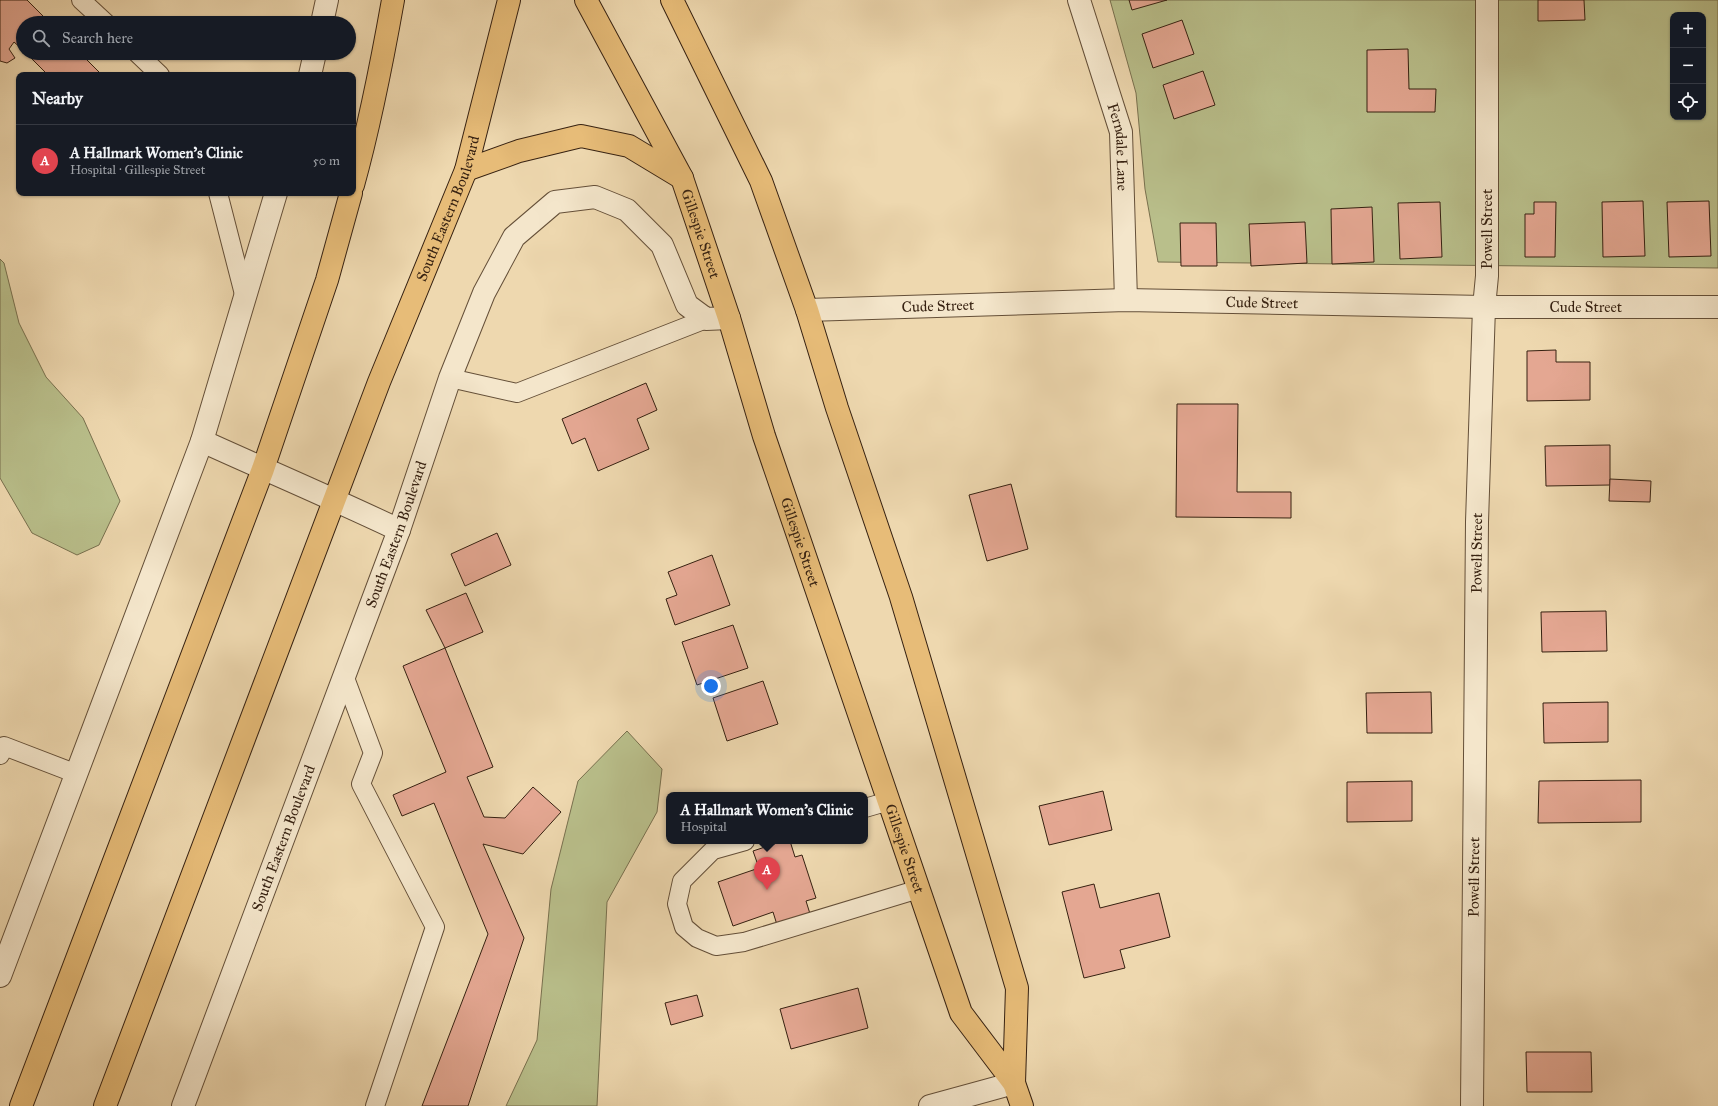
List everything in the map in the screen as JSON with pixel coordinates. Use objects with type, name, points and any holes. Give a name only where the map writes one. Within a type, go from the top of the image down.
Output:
[{"type":"main road","points":[[356,174],[383,57],[393,0]]},
{"type":"main road","name":"South Eastern Boulevard","points":[[105,1106],[379,382],[466,170],[509,0]]},
{"type":"main road","name":"Gillespie Street","points":[[586,0],[682,178],[729,318],[764,436],[961,1013],[1014,1083],[1022,1106]]},
{"type":"main road","name":"Gillespie Street","points":[[672,0],[761,181],[807,310],[840,415],[901,597],[1017,988],[1014,1083]]},
{"type":"main road","points":[[466,170],[519,151],[581,136],[629,146],[682,178]]},
{"type":"main road","points":[[21,1106],[263,469],[327,280],[350,196]]},
{"type":"street","points":[[324,16],[327,0]]},
{"type":"street","name":"Ferndale Lane","points":[[1080,0],[1121,132],[1126,300]]},
{"type":"street","name":"Powell Street","points":[[1472,1106],[1477,522],[1484,307],[1487,276],[1487,0]]},
{"type":"street","points":[[311,72],[313,60]]},
{"type":"street","points":[[0,976],[202,441],[275,196]]},
{"type":"street","name":"South Eastern Boulevard","points":[[183,1106],[345,678],[399,530],[450,378],[484,293],[514,237],[555,202],[595,197],[627,210],[662,245],[688,305],[706,319]]},
{"type":"street","name":"Cude Street","points":[[807,310],[1126,300],[1484,307],[1718,307]]},
{"type":"street","points":[[706,319],[729,318]]},
{"type":"street","points":[[202,441],[399,530]]},
{"type":"street","points":[[939,1105],[1014,1083]]},
{"type":"lane","points":[[81,0],[98,16]]},
{"type":"lane","points":[[144,60],[157,72]]},
{"type":"lane","points":[[219,196],[245,298]]},
{"type":"lane","points":[[450,378],[517,393],[706,319]]},
{"type":"lane","points":[[345,678],[373,753],[361,784],[435,928],[375,1106]]},
{"type":"lane","points":[[1,748],[77,774]]},
{"type":"lane","points":[[868,807],[889,801]]},
{"type":"lane","points":[[734,844],[713,850],[682,880],[677,904],[684,927],[697,938],[716,946],[744,942],[918,889]]},
{"type":"green space","points":[[1110,0],[1718,0],[1718,268],[1158,262],[1145,189],[1136,93]]},
{"type":"green space","points":[[0,259],[4,263],[19,323],[46,377],[83,418],[120,501],[99,545],[77,555],[32,533],[0,478]]},
{"type":"green space","points":[[627,731],[662,769],[657,812],[607,902],[597,1106],[506,1106],[537,1040],[551,889],[578,781]]},
{"type":"building","points":[[0,0],[27,0],[43,16],[16,16],[16,44],[14,42],[9,49],[15,58],[7,63],[0,61]]},
{"type":"building","points":[[1129,0],[1167,0],[1132,10]]},
{"type":"building","points":[[1538,0],[1584,0],[1585,20],[1538,21]]},
{"type":"building","points":[[1182,20],[1194,54],[1153,68],[1142,34]]},
{"type":"building","points":[[1408,49],[1409,89],[1436,89],[1435,112],[1367,112],[1367,50]]},
{"type":"building","points":[[33,60],[87,60],[99,72],[45,72]]},
{"type":"building","points":[[1203,71],[1215,105],[1174,119],[1163,85]]},
{"type":"building","points":[[1643,201],[1645,256],[1603,257],[1602,202]]},
{"type":"building","points":[[1709,201],[1711,256],[1669,257],[1667,202]]},
{"type":"building","points":[[1440,202],[1442,257],[1400,259],[1398,203]]},
{"type":"building","points":[[1534,202],[1556,202],[1555,257],[1525,257],[1525,214],[1534,214]]},
{"type":"building","points":[[1372,207],[1374,262],[1332,264],[1331,209]]},
{"type":"building","points":[[1305,222],[1307,263],[1251,266],[1249,224]]},
{"type":"building","points":[[1180,223],[1216,223],[1217,266],[1181,266]]},
{"type":"building","points":[[1556,350],[1556,362],[1590,362],[1590,400],[1527,401],[1527,351]]},
{"type":"building","points":[[646,383],[657,410],[637,419],[649,449],[598,471],[585,438],[572,444],[562,419]]},
{"type":"building","points":[[1177,404],[1238,404],[1237,492],[1291,492],[1291,518],[1176,517]]},
{"type":"building","points":[[1610,445],[1610,485],[1546,486],[1545,446]]},
{"type":"building","points":[[1610,479],[1651,481],[1650,502],[1609,501]]},
{"type":"building","points":[[1011,484],[1028,549],[987,561],[969,495]]},
{"type":"building","points":[[497,533],[511,565],[465,586],[451,554]]},
{"type":"building","points":[[712,555],[730,605],[675,625],[666,599],[677,595],[668,572]]},
{"type":"building","points":[[466,593],[483,632],[445,648],[426,610]]},
{"type":"building","points":[[1606,611],[1607,651],[1542,652],[1541,612]]},
{"type":"building","points":[[733,625],[748,668],[697,685],[682,642]]},
{"type":"building","points":[[445,648],[493,767],[467,777],[484,817],[505,818],[533,787],[561,812],[523,854],[483,844],[524,938],[468,1106],[422,1106],[488,934],[434,803],[402,816],[393,795],[446,772],[403,666]]},
{"type":"building","points":[[763,681],[778,724],[727,741],[713,698]]},
{"type":"building","points":[[1431,692],[1432,733],[1367,733],[1366,693]]},
{"type":"building","points":[[1608,702],[1608,742],[1544,743],[1543,703]]},
{"type":"building","points":[[1641,780],[1641,822],[1538,823],[1539,781]]},
{"type":"building","points":[[1412,781],[1412,821],[1347,822],[1347,782]]},
{"type":"building","points":[[1103,791],[1112,830],[1049,845],[1039,806]]},
{"type":"building","points":[[774,844],[791,844],[795,857],[802,855],[816,898],[806,901],[811,917],[778,928],[773,912],[733,926],[718,882],[759,868],[753,851]]},
{"type":"building","points":[[1094,884],[1100,908],[1159,893],[1170,937],[1120,950],[1125,968],[1084,978],[1062,892]]},
{"type":"building","points":[[858,988],[868,1028],[791,1049],[780,1009]]},
{"type":"building","points":[[697,995],[703,1016],[671,1025],[665,1003]]},
{"type":"building","points":[[1526,1052],[1591,1052],[1592,1092],[1527,1092]]},
{"type":"place","name":"A Hallmark Women's Clinic","points":[[767,890]]}]
